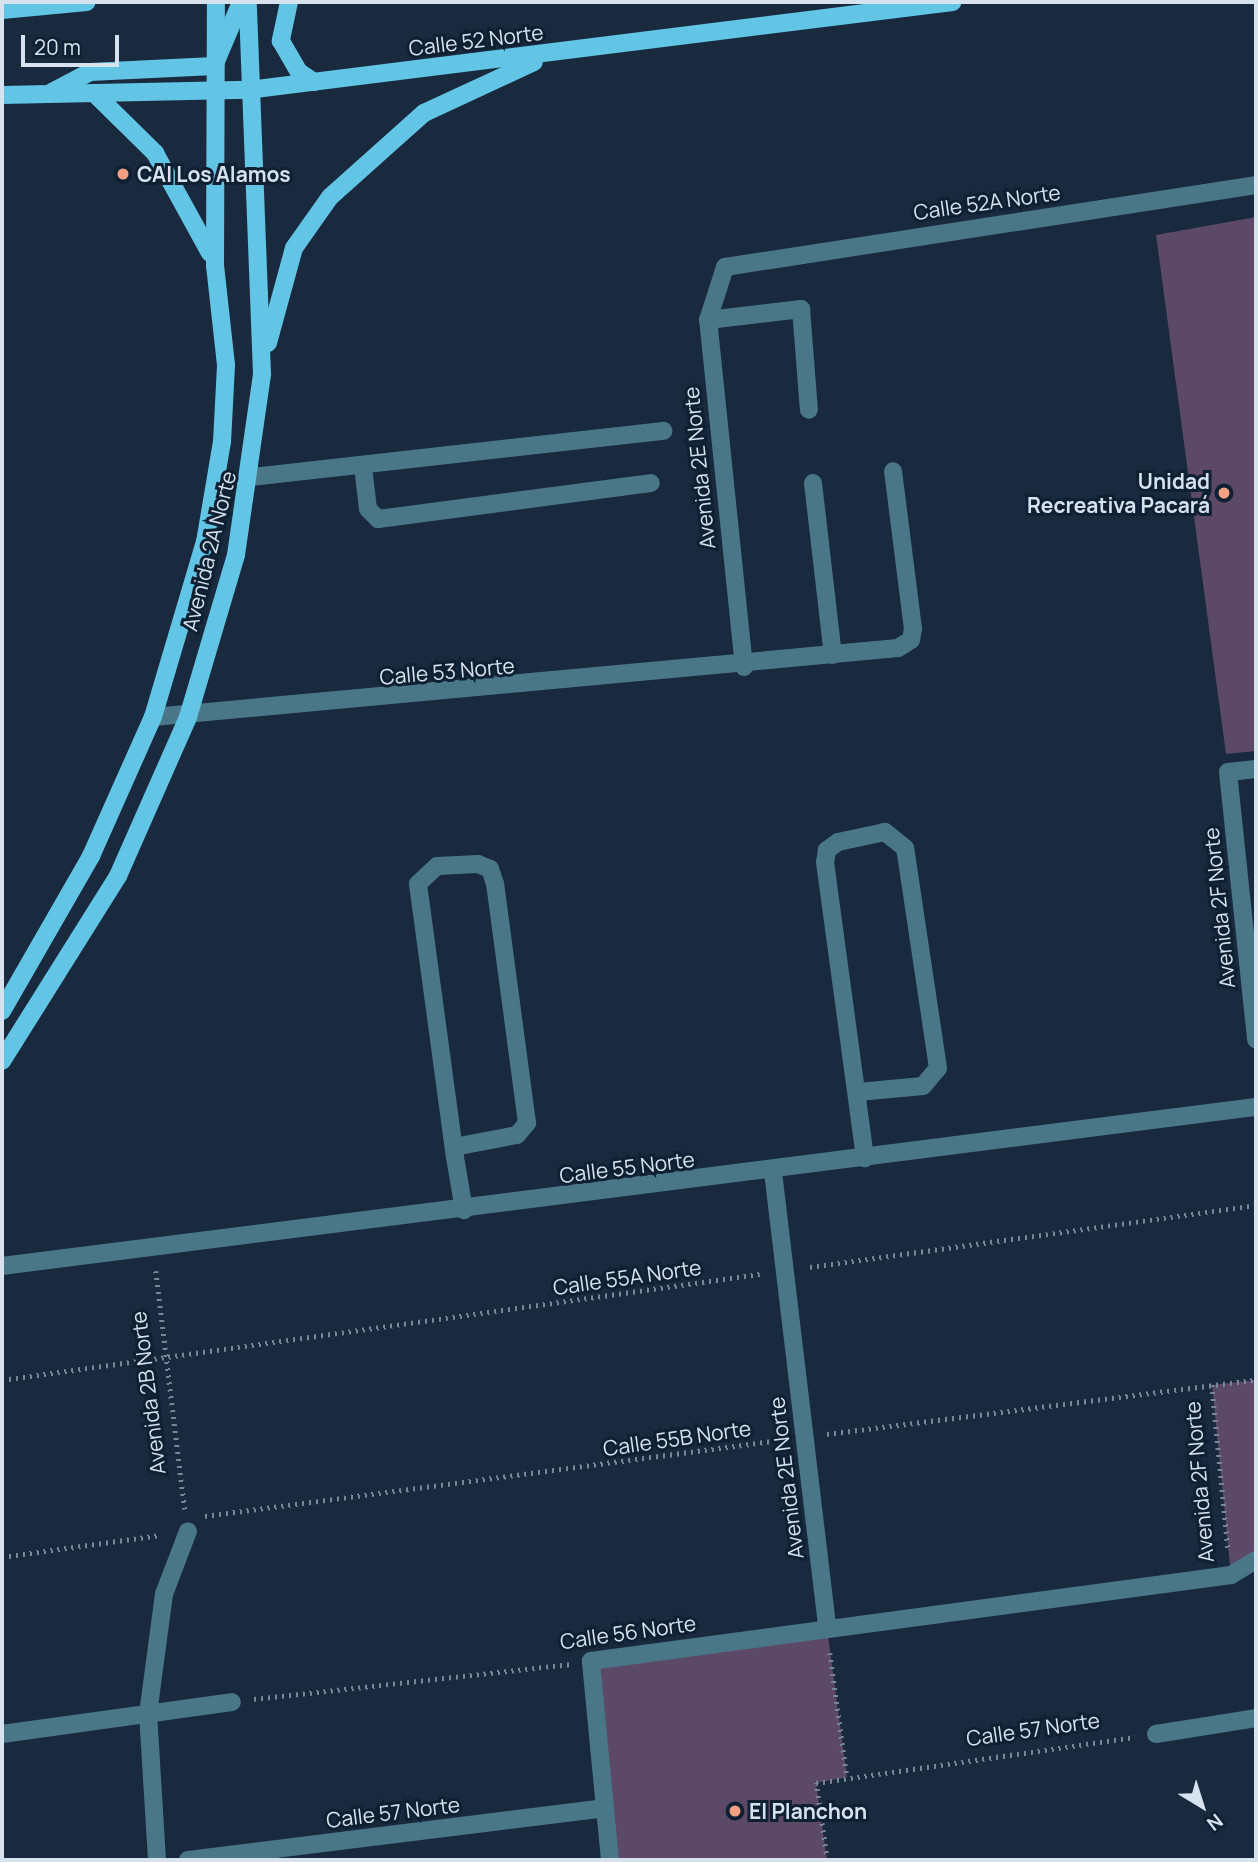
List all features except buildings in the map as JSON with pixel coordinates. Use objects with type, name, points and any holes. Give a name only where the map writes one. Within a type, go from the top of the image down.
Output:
[{"type":"main road","points":[[22,8],[43,2]]},
{"type":"main road","points":[[2,10],[87,2]]},
{"type":"main road","name":"Avenida 2A Norte","points":[[2,1011],[91,856],[153,717],[205,542],[222,442],[226,365],[215,266],[213,92],[216,2]]},
{"type":"main road","points":[[49,94],[90,72],[214,66],[241,2]]},
{"type":"main road","name":"Avenida 2A Norte","points":[[2,1061],[118,876],[188,717],[252,477],[262,374],[248,90],[248,2]]},
{"type":"main road","points":[[289,2],[281,41],[299,72],[314,82]]},
{"type":"main road","name":"Calle 52 Norte","points":[[2,95],[248,90],[953,2]]},
{"type":"main road","points":[[262,374],[275,301],[294,248],[330,197],[374,151],[480,82],[602,47]]},
{"type":"main road","points":[[94,93],[126,121],[179,188],[215,266]]},
{"type":"street","name":"Calle 52A Norte","points":[[725,268],[1256,185]]},
{"type":"street","name":"Avenida 2E Norte","points":[[725,268],[708,320],[744,667]]},
{"type":"street","points":[[708,320],[801,309],[809,410]]},
{"type":"street","points":[[252,477],[663,431]]},
{"type":"street","points":[[363,466],[368,509],[377,519],[651,483]]},
{"type":"street","name":"Calle 53 Norte","points":[[153,717],[188,717],[744,667],[898,649],[911,640],[893,471]]},
{"type":"street","points":[[813,483],[833,655]]},
{"type":"street","name":"Avenida 2F Norte","points":[[1256,769],[1228,772],[1256,1040]]},
{"type":"street","points":[[858,1092],[923,1086],[938,1068],[905,848],[885,832],[827,850],[865,1158]]},
{"type":"street","points":[[454,1147],[517,1135],[527,1123],[495,884],[491,869],[478,864],[437,866],[418,884],[454,1147],[464,1210]]},
{"type":"street","name":"Calle 55 Norte","points":[[2,1266],[773,1172],[1256,1107]]},
{"type":"street","name":"Avenida 2E Norte","points":[[773,1172],[827,1628]]},
{"type":"street","points":[[157,1860],[148,1714],[164,1594],[187,1525]]},
{"type":"street","name":"Calle 56 Norte","points":[[591,1661],[1231,1575],[1256,1560]]},
{"type":"street","points":[[591,1661],[610,1860]]},
{"type":"street","points":[[2,1734],[232,1702]]},
{"type":"street","points":[[1156,1734],[1256,1718]]},
{"type":"street","name":"Calle 57 Norte","points":[[188,1860],[604,1808]]},
{"type":"path","name":"Calle 55A Norte","points":[[2,1380],[1256,1205]]},
{"type":"path","name":"Avenida 2B Norte","points":[[153,1249],[187,1525]]},
{"type":"path","name":"Calle 55B Norte","points":[[2,1557],[187,1525],[804,1437],[1256,1380]]},
{"type":"path","name":"Avenida 2F Norte","points":[[1212,1385],[1231,1575]]},
{"type":"path","points":[[827,1628],[847,1777]]},
{"type":"path","name":"Calle 56 Norte","points":[[232,1702],[591,1661]]},
{"type":"path","name":"Calle 57 Norte","points":[[827,1860],[816,1783],[1156,1734]]},
{"type":"shaded area","name":"Unidad Recreativa Pacará","points":[[1256,217],[1256,751],[1226,754],[1156,235]]},
{"type":"shaded area","points":[[1256,1380],[1256,1560],[1231,1575],[1212,1385]]},
{"type":"shaded area","points":[[827,1628],[847,1777],[816,1783],[827,1860],[615,1860],[591,1661]]},
{"type":"place","name":"CAI Los Alamos","points":[[123,174]]},
{"type":"place","name":"Unidad Recreativa Pacará","points":[[1224,493]]},
{"type":"place","name":"El Planchon","points":[[735,1811]]}]
